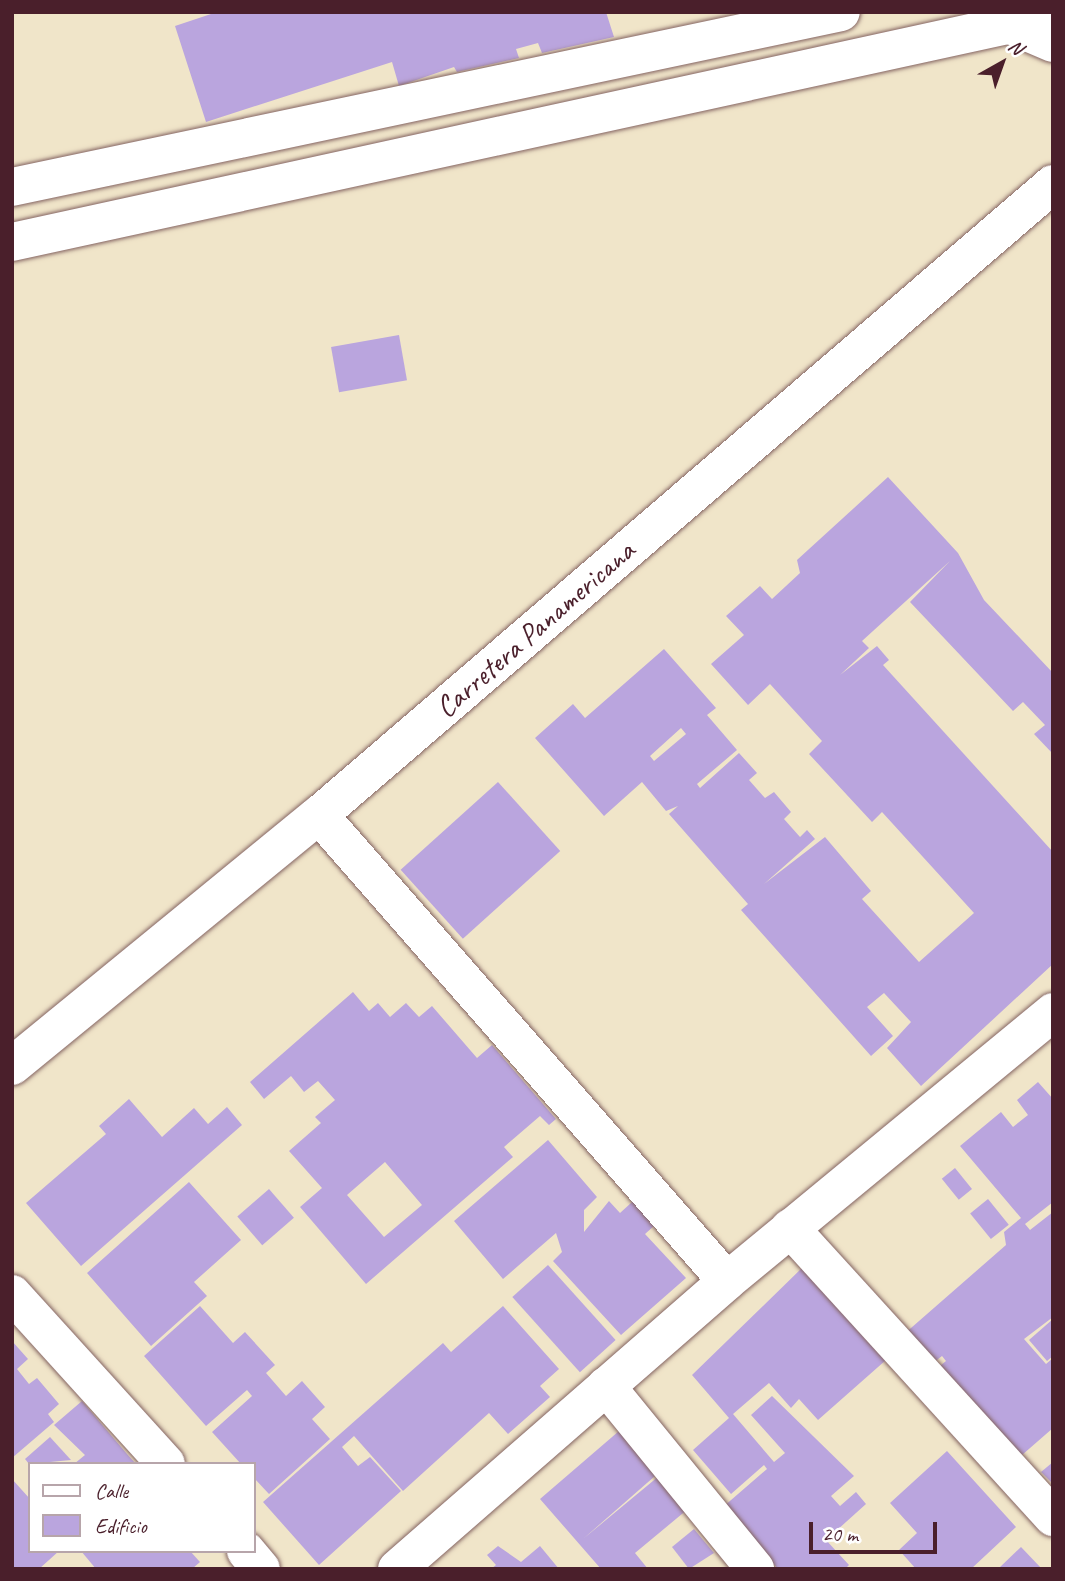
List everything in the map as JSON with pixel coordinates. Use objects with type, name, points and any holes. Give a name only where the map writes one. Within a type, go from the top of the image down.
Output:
[{"type":"street","points":[[12,187],[841,12]]},
{"type":"street","points":[[12,242],[1006,23],[1053,15]]},
{"type":"street","points":[[1006,23],[1053,43]]},
{"type":"street","name":"Carretera Panamericana","points":[[12,1066],[318,815],[1053,184]]},
{"type":"street","points":[[318,815],[727,1281]]},
{"type":"street","points":[[397,1569],[727,1281],[1053,1012]]},
{"type":"street","points":[[790,1228],[1053,1517]]},
{"type":"street","points":[[12,1294],[164,1462]]},
{"type":"street","points":[[606,1386],[755,1569]]},
{"type":"street","points":[[248,1553],[261,1569]]},
{"type":"building","points":[[217,12],[606,12],[614,37],[542,53],[538,43],[516,49],[519,58],[457,72],[454,67],[399,86],[392,62],[206,122],[175,26]]},
{"type":"building","points":[[399,335],[407,380],[339,392],[331,347]]},
{"type":"building","points":[[888,477],[958,553],[984,600],[1053,673],[1053,754],[1034,734],[1045,725],[1023,702],[1013,711],[910,602],[950,561],[862,641],[869,648],[840,675],[877,646],[889,660],[883,665],[1053,852],[1053,964],[921,1086],[887,1048],[911,1022],[884,993],[867,1007],[893,1036],[871,1056],[741,910],[748,904],[669,814],[678,806],[666,811],[642,782],[604,816],[535,738],[573,704],[585,718],[664,649],[716,708],[707,715],[737,750],[697,784],[700,788],[739,753],[757,773],[749,780],[765,798],[774,792],[791,812],[784,819],[800,837],[807,830],[815,839],[764,884],[825,837],[871,891],[862,899],[919,962],[974,913],[882,812],[872,822],[809,754],[822,741],[770,684],[748,705],[711,664],[744,635],[726,616],[760,586],[772,599],[800,573],[797,560]],"holes":[[[681,728],[686,734],[654,761],[650,756]]]},
{"type":"building","points":[[498,782],[560,851],[463,939],[401,870]]},
{"type":"building","points":[[353,992],[369,1011],[378,1003],[390,1017],[406,1003],[419,1017],[432,1006],[477,1058],[492,1045],[556,1119],[549,1125],[540,1116],[504,1147],[513,1157],[366,1284],[300,1207],[322,1188],[289,1151],[321,1123],[315,1117],[335,1100],[318,1081],[304,1092],[291,1076],[264,1099],[250,1082]],"holes":[[[385,1162],[422,1205],[384,1237],[347,1195]]]},
{"type":"building","points":[[1038,1082],[1053,1099],[1053,1202],[1025,1224],[1030,1230],[1053,1212],[1053,1317],[1024,1339],[1046,1364],[1053,1358],[1053,1428],[1014,1462],[934,1371],[946,1361],[942,1356],[929,1366],[903,1335],[1006,1245],[1004,1232],[1021,1218],[960,1146],[1001,1112],[1013,1127],[1028,1115],[1017,1100]]},
{"type":"building","points":[[129,1099],[162,1137],[194,1108],[208,1124],[227,1107],[242,1125],[81,1266],[26,1203],[106,1134],[99,1126]]},
{"type":"building","points":[[548,1140],[597,1197],[584,1210],[584,1232],[609,1201],[620,1213],[642,1193],[664,1217],[645,1234],[686,1278],[621,1335],[553,1261],[562,1252],[556,1233],[503,1279],[454,1221]]},
{"type":"building","points":[[955,1168],[972,1189],[959,1200],[942,1179]]},
{"type":"building","points":[[189,1182],[241,1240],[194,1282],[207,1296],[151,1346],[87,1273]]},
{"type":"building","points":[[269,1189],[294,1218],[262,1245],[237,1217]]},
{"type":"building","points":[[988,1199],[1009,1225],[991,1239],[970,1213]]},
{"type":"building","points":[[548,1265],[616,1340],[580,1372],[512,1297]]},
{"type":"building","points":[[804,1266],[886,1360],[818,1420],[799,1399],[791,1408],[769,1383],[733,1414],[774,1462],[785,1453],[751,1415],[772,1396],[854,1476],[831,1496],[840,1506],[856,1492],[866,1504],[826,1540],[849,1565],[845,1569],[778,1569],[723,1507],[767,1469],[764,1465],[731,1494],[693,1450],[729,1418],[692,1375]]},
{"type":"building","points":[[200,1306],[233,1343],[245,1332],[275,1365],[266,1373],[286,1396],[302,1381],[325,1407],[312,1419],[330,1439],[269,1494],[256,1480],[256,1462],[239,1462],[212,1432],[252,1396],[247,1390],[206,1426],[144,1356]]},
{"type":"building","points":[[503,1306],[559,1369],[540,1386],[550,1397],[508,1434],[489,1413],[403,1491],[354,1436],[342,1447],[358,1466],[370,1457],[401,1491],[319,1565],[263,1502],[443,1343],[451,1352]]},
{"type":"building","points":[[1053,1319],[1053,1356],[1047,1361],[1029,1340]]},
{"type":"building","points":[[12,1341],[28,1359],[17,1369],[29,1384],[37,1378],[59,1404],[48,1414],[54,1422],[12,1458]]},
{"type":"building","points":[[82,1401],[134,1462],[76,1462],[85,1455],[54,1425]]},
{"type":"building","points":[[626,1425],[663,1469],[583,1539],[665,1471],[694,1504],[635,1553],[648,1569],[601,1569],[540,1499]]},
{"type":"building","points":[[50,1437],[71,1460],[28,1463],[25,1459]]},
{"type":"building","points":[[947,1451],[1016,1527],[971,1569],[916,1569],[899,1550],[917,1533],[890,1503]]},
{"type":"building","points":[[1053,1462],[1053,1484],[1041,1472]]},
{"type":"building","points":[[12,1479],[28,1497],[28,1553],[57,1553],[39,1569],[12,1569]]},
{"type":"building","points":[[694,1529],[714,1553],[689,1569],[672,1547]]},
{"type":"building","points":[[498,1546],[521,1562],[540,1546],[559,1569],[491,1569],[496,1565],[487,1555]]},
{"type":"building","points":[[1021,1547],[1042,1569],[998,1569]]},
{"type":"building","points":[[83,1553],[192,1553],[200,1562],[192,1569],[96,1569]]}]
